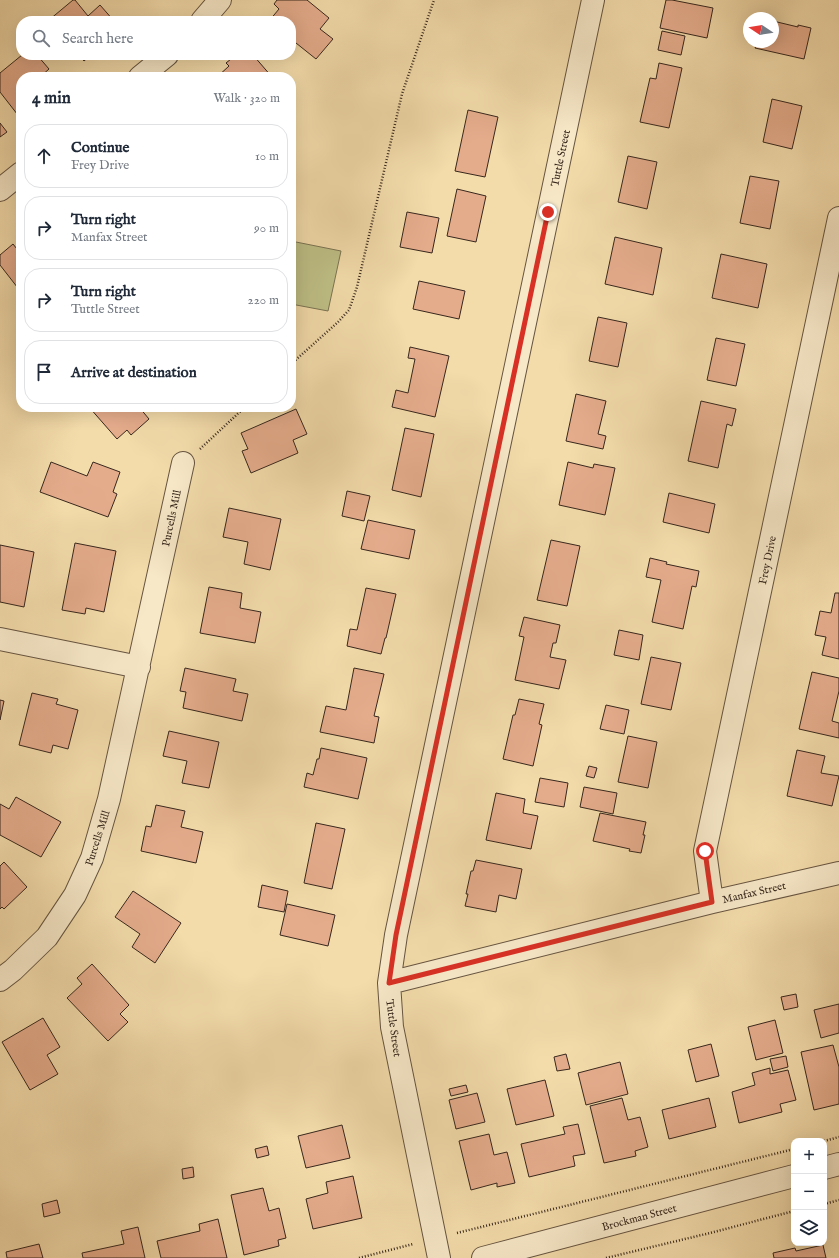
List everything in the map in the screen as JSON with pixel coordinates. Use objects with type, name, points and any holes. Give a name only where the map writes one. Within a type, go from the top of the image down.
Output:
[{"type":"street","points":[[206,16],[220,0]]},
{"type":"street","name":"Tuttle Street","points":[[437,1249],[392,1028],[389,983],[397,930],[593,0]]},
{"type":"street","points":[[146,72],[161,60]]},
{"type":"street","points":[[0,190],[16,177]]},
{"type":"street","name":"Frey Drive","points":[[712,902],[705,851],[839,218]]},
{"type":"street","name":"Purcells Mill","points":[[0,980],[13,970],[47,937],[75,895],[92,858],[109,800],[183,463]]},
{"type":"street","points":[[0,639],[139,667]]},
{"type":"street","name":"Manfax Street","points":[[389,983],[712,902],[839,873]]},
{"type":"street","points":[[827,1167],[839,1164]]},
{"type":"street","name":"Brockman Street","points":[[483,1258],[791,1177]]},
{"type":"path","points":[[296,360],[338,322],[349,310],[357,287],[402,94],[434,0]]},
{"type":"path","points":[[183,463],[240,412]]},
{"type":"path","points":[[827,1140],[839,1137]]},
{"type":"path","points":[[359,1258],[437,1249],[791,1150]]},
{"type":"path","points":[[827,1203],[839,1200]]},
{"type":"path","points":[[606,1258],[791,1212]]},
{"type":"green space","points":[[296,242],[341,251],[328,311],[296,305]]},
{"type":"building","points":[[73,0],[75,0],[88,16],[54,16]]},
{"type":"building","points":[[277,0],[307,0],[329,18],[320,29],[333,39],[316,59],[296,43],[296,16],[273,16],[279,9],[274,4]]},
{"type":"building","points":[[666,0],[713,8],[707,38],[660,28]]},
{"type":"building","points":[[100,5],[110,16],[88,16]]},
{"type":"building","points":[[779,22],[798,27],[798,25],[811,28],[804,59],[755,48],[779,48]]},
{"type":"building","points":[[662,31],[685,36],[681,55],[658,50]]},
{"type":"building","points":[[16,60],[41,60],[49,69],[46,72],[16,72],[16,113],[0,92],[0,73]]},
{"type":"building","points":[[230,60],[257,60],[268,72],[222,72],[229,66],[226,63]]},
{"type":"building","points":[[659,63],[682,68],[669,128],[640,122],[650,78],[656,79]]},
{"type":"building","points":[[772,99],[802,106],[792,149],[763,142]]},
{"type":"building","points":[[468,110],[498,117],[485,177],[455,171]]},
{"type":"building","points":[[0,123],[7,132],[0,137]]},
{"type":"building","points":[[628,156],[657,162],[647,209],[618,202]]},
{"type":"building","points":[[750,176],[779,181],[770,229],[740,223]]},
{"type":"building","points":[[457,189],[486,196],[476,242],[447,236]]},
{"type":"building","points":[[407,212],[439,218],[432,253],[400,247]]},
{"type":"building","points":[[615,237],[662,248],[653,295],[605,284]]},
{"type":"building","points":[[13,244],[16,248],[16,286],[0,265],[0,255]]},
{"type":"building","points":[[721,254],[767,264],[758,308],[712,298]]},
{"type":"building","points":[[419,281],[465,291],[459,319],[413,309]]},
{"type":"building","points":[[598,317],[627,323],[618,367],[589,361]]},
{"type":"building","points":[[716,338],[745,344],[736,386],[707,380]]},
{"type":"building","points":[[410,347],[449,356],[435,417],[392,407],[396,390],[408,393],[415,359],[408,358]]},
{"type":"building","points":[[576,394],[606,401],[598,434],[606,436],[603,449],[566,441]]},
{"type":"building","points":[[701,401],[736,409],[732,426],[727,424],[718,468],[688,461]]},
{"type":"building","points":[[296,409],[307,434],[293,440],[298,453],[251,473],[242,451],[248,449],[241,433],[289,412],[296,412]]},
{"type":"building","points":[[93,412],[143,412],[149,419],[131,435],[127,430],[117,439]]},
{"type":"building","points":[[405,428],[434,434],[421,497],[392,490]]},
{"type":"building","points":[[51,462],[87,476],[93,462],[120,472],[113,492],[117,494],[108,517],[40,492]]},
{"type":"building","points":[[568,462],[593,468],[594,464],[615,468],[605,515],[559,505]]},
{"type":"building","points":[[347,491],[370,496],[364,521],[342,516]]},
{"type":"building","points":[[669,493],[715,504],[709,533],[663,522]]},
{"type":"building","points":[[229,508],[281,519],[270,570],[244,564],[248,542],[223,537]]},
{"type":"building","points":[[368,520],[415,530],[409,559],[361,549]]},
{"type":"building","points":[[551,540],[580,546],[567,606],[537,600]]},
{"type":"building","points":[[75,543],[116,551],[104,612],[86,608],[85,614],[62,610]]},
{"type":"building","points":[[0,545],[34,552],[24,607],[0,602]]},
{"type":"building","points":[[650,558],[667,562],[666,564],[699,571],[696,587],[692,586],[683,629],[652,622],[661,580],[646,577]]},
{"type":"building","points":[[209,587],[242,593],[240,608],[261,612],[255,643],[200,633]]},
{"type":"building","points":[[366,588],[396,594],[381,654],[347,646],[350,629],[357,630]]},
{"type":"building","points":[[835,593],[839,593],[839,659],[822,655],[826,637],[815,635],[820,611],[831,613]]},
{"type":"building","points":[[524,617],[560,625],[556,643],[553,643],[550,657],[566,660],[559,689],[515,680],[524,637],[519,636]]},
{"type":"building","points":[[619,630],[643,635],[639,660],[614,655]]},
{"type":"building","points":[[651,657],[681,663],[671,710],[641,704]]},
{"type":"building","points":[[185,668],[236,679],[233,691],[248,694],[242,721],[183,708],[186,692],[180,691]]},
{"type":"building","points":[[354,668],[384,674],[374,716],[379,717],[374,743],[320,732],[326,706],[346,710]]},
{"type":"building","points":[[812,672],[839,678],[839,691],[832,721],[839,723],[839,738],[799,729]]},
{"type":"building","points":[[32,693],[58,699],[56,704],[78,710],[68,749],[53,745],[51,753],[19,745]]},
{"type":"building","points":[[519,699],[544,704],[539,724],[542,725],[533,766],[503,759],[513,715],[515,715]]},
{"type":"building","points":[[0,700],[4,701],[0,720]]},
{"type":"building","points":[[606,705],[629,710],[624,734],[600,729]]},
{"type":"building","points":[[169,731],[219,742],[209,788],[182,783],[187,761],[163,756]]},
{"type":"building","points":[[628,736],[657,742],[648,788],[618,782]]},
{"type":"building","points":[[321,748],[367,758],[358,799],[304,787],[307,773],[313,775],[317,759],[319,759]]},
{"type":"building","points":[[797,750],[825,756],[821,773],[839,776],[832,806],[787,796]]},
{"type":"building","points":[[589,766],[597,768],[594,778],[586,776]]},
{"type":"building","points":[[540,778],[568,783],[564,807],[535,802]]},
{"type":"building","points":[[584,787],[617,793],[613,814],[580,807]]},
{"type":"building","points":[[496,793],[525,799],[523,813],[538,816],[531,849],[486,840]]},
{"type":"building","points":[[16,797],[61,822],[41,857],[0,835],[0,804],[9,809]]},
{"type":"building","points":[[156,805],[185,811],[181,827],[203,832],[196,863],[141,851],[146,826],[151,827]]},
{"type":"building","points":[[600,813],[646,822],[641,853],[629,851],[630,849],[593,841]]},
{"type":"building","points":[[316,823],[345,829],[332,889],[304,883]]},
{"type":"building","points":[[476,860],[522,869],[516,899],[499,895],[496,912],[465,906],[471,871],[473,871]]},
{"type":"building","points":[[4,862],[27,887],[4,909],[2,907],[0,909],[0,866]]},
{"type":"building","points":[[262,885],[288,891],[284,912],[258,907]]},
{"type":"building","points":[[133,891],[181,923],[155,963],[132,947],[140,934],[115,917]]},
{"type":"building","points":[[287,904],[335,915],[328,946],[280,935]]},
{"type":"building","points":[[92,964],[129,1005],[120,1014],[128,1022],[108,1041],[67,998],[82,984],[77,978]]},
{"type":"building","points":[[796,994],[798,1007],[784,1010],[781,997]]},
{"type":"building","points":[[839,1004],[839,1033],[821,1038],[814,1010]]},
{"type":"building","points":[[43,1018],[60,1047],[47,1055],[58,1074],[30,1090],[2,1042]]},
{"type":"building","points":[[775,1020],[783,1053],[756,1060],[748,1027]]},
{"type":"building","points":[[711,1044],[719,1076],[696,1082],[688,1050]]},
{"type":"building","points":[[833,1045],[839,1067],[839,1104],[814,1110],[801,1052]]},
{"type":"building","points":[[566,1054],[570,1069],[557,1071],[554,1057]]},
{"type":"building","points":[[786,1056],[788,1067],[773,1071],[770,1059]]},
{"type":"building","points":[[620,1062],[628,1094],[586,1105],[578,1073]]},
{"type":"building","points":[[770,1068],[770,1074],[788,1070],[796,1100],[780,1104],[782,1112],[739,1123],[732,1092],[755,1085],[752,1073]]},
{"type":"building","points":[[545,1080],[554,1116],[516,1125],[507,1089]]},
{"type":"building","points":[[466,1085],[468,1092],[451,1096],[449,1089]]},
{"type":"building","points":[[477,1093],[485,1122],[456,1129],[449,1100]]},
{"type":"building","points":[[622,1098],[628,1120],[640,1117],[648,1147],[635,1151],[636,1156],[604,1163],[590,1106]]},
{"type":"building","points":[[709,1098],[716,1127],[669,1139],[662,1110]]},
{"type":"building","points":[[578,1124],[585,1154],[573,1156],[575,1166],[529,1177],[521,1144],[565,1134],[563,1127]]},
{"type":"building","points":[[342,1125],[350,1158],[306,1168],[298,1136]]},
{"type":"building","points":[[489,1134],[494,1155],[507,1152],[515,1183],[497,1187],[497,1183],[471,1190],[459,1141]]},
{"type":"building","points":[[267,1146],[269,1155],[257,1158],[255,1149]]},
{"type":"building","points":[[193,1167],[194,1177],[183,1179],[182,1169]]},
{"type":"building","points":[[353,1176],[362,1218],[313,1229],[306,1199],[328,1193],[326,1182]]},
{"type":"building","points":[[263,1188],[269,1211],[279,1208],[286,1238],[278,1240],[279,1246],[244,1255],[231,1195]]},
{"type":"building","points":[[57,1200],[60,1213],[44,1217],[42,1204]]},
{"type":"building","points":[[218,1219],[227,1258],[161,1258],[157,1241],[200,1231],[199,1224]]},
{"type":"building","points":[[138,1227],[145,1258],[83,1258],[82,1253],[124,1244],[121,1231]]},
{"type":"building","points":[[39,1244],[43,1258],[7,1258],[6,1252]]},
{"type":"building","points":[[823,1246],[826,1258],[774,1258],[773,1253],[795,1248],[796,1251]]},
{"type":"route","points":[[548,212],[396,935],[389,983],[712,902],[705,851]]}]
